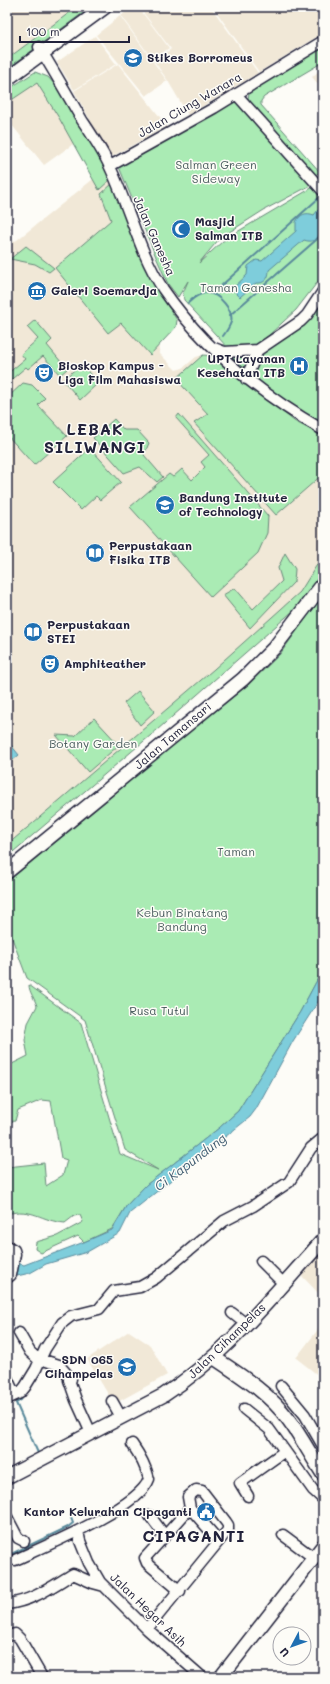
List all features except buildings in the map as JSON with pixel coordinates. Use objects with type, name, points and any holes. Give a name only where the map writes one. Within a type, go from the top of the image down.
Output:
[{"type":"main road","points":[[7,79],[92,7]]},
{"type":"main road","points":[[7,70],[41,50],[105,7]]},
{"type":"main road","name":"Jalan Tamansari","points":[[7,872],[243,679],[274,648],[323,584]]},
{"type":"main road","name":"Jalan Cihampelas","points":[[7,1477],[164,1395],[184,1382],[213,1357],[246,1324],[323,1240]]},
{"type":"main road","points":[[213,1357],[237,1373],[275,1403],[297,1431],[323,1474]]},
{"type":"main road","points":[[221,1677],[320,1551]]},
{"type":"street","name":"Jalan Ciung Wanara","points":[[110,166],[236,94],[323,41]]},
{"type":"street","name":"Jalan Ganesha","points":[[41,50],[110,166],[142,246],[162,288],[184,318],[210,346],[246,379],[282,405],[323,430]]},
{"type":"street","points":[[236,94],[323,191]]},
{"type":"street","points":[[210,346],[224,352],[258,350],[307,315],[323,291]]},
{"type":"street","points":[[246,379],[258,350]]},
{"type":"street","points":[[13,1396],[32,1377],[53,1334],[62,1322],[71,1316],[99,1309],[114,1291],[140,1287],[156,1278],[224,1221],[253,1206],[289,1182],[312,1148],[323,1138]]},
{"type":"street","points":[[7,1246],[14,1250],[14,1261],[9,1277]]},
{"type":"street","points":[[261,1261],[284,1284]]},
{"type":"street","points":[[232,1312],[246,1324]]},
{"type":"street","points":[[19,1333],[30,1352],[41,1360],[59,1365],[71,1379],[69,1380],[76,1400],[92,1433]]},
{"type":"street","points":[[7,1378],[13,1391],[13,1396]]},
{"type":"street","points":[[281,1386],[320,1433],[323,1446]]},
{"type":"street","points":[[112,1401],[121,1417]]},
{"type":"street","points":[[244,1409],[269,1429],[313,1490],[323,1499]]},
{"type":"street","points":[[15,1560],[78,1531],[113,1512],[144,1489],[149,1479],[148,1474],[132,1444]]},
{"type":"street","points":[[248,1496],[240,1483],[285,1451]]},
{"type":"street","points":[[147,1629],[180,1591],[228,1530],[228,1525],[202,1491],[196,1490],[188,1496],[187,1499],[190,1508],[219,1541]]},
{"type":"street","points":[[180,1591],[145,1561],[146,1556],[166,1536],[190,1508]]},
{"type":"street","points":[[150,1516],[166,1536]]},
{"type":"street","points":[[7,1517],[18,1538],[24,1541]]},
{"type":"street","name":"Jalan Hegar Asih","points":[[78,1531],[80,1541],[89,1563],[100,1582],[147,1629],[202,1677]]},
{"type":"street","points":[[283,1535],[320,1551]]},
{"type":"street","points":[[7,1604],[19,1603],[44,1593],[73,1574],[92,1583],[104,1586]]},
{"type":"street","points":[[7,1636],[14,1634],[20,1639],[42,1677]]},
{"type":"shaded area","points":[[7,7],[77,7],[7,59]]},
{"type":"shaded area","points":[[131,7],[138,7],[169,48],[153,60],[121,16]]},
{"type":"shaded area","points":[[139,7],[211,7],[258,73],[188,115],[154,61],[171,49]]},
{"type":"shaded area","points":[[213,7],[323,7],[323,33],[259,72]]},
{"type":"shaded area","name":"Stikes Borromeus","points":[[120,16],[167,81],[146,96],[96,35]]},
{"type":"shaded area","points":[[95,36],[116,64],[74,90],[57,62]]},
{"type":"shaded area","points":[[118,64],[167,126],[111,157],[74,91]]},
{"type":"shaded area","points":[[323,67],[323,90],[312,77]]},
{"type":"shaded area","points":[[34,77],[76,142],[44,165],[7,119],[7,93]]},
{"type":"shaded area","name":"Bandung Institute of Technology","points":[[107,168],[146,267],[160,294],[177,320],[176,327],[158,345],[160,354],[176,370],[183,368],[196,357],[203,355],[214,356],[294,421],[323,436],[323,574],[301,604],[157,730],[7,857],[7,246],[17,240]]},
{"type":"shaded area","points":[[323,1247],[323,1298],[301,1275],[305,1266]]},
{"type":"shaded area","points":[[323,1323],[323,1379],[296,1358]]},
{"type":"shaded area","name":"SDN 065 Cihampelas","points":[[129,1331],[150,1345],[167,1375],[114,1404],[87,1359]]},
{"type":"green space","points":[[77,7],[91,7],[7,69],[7,59]]},
{"type":"green space","points":[[323,45],[323,62],[264,97],[261,101],[261,105],[320,172],[314,176],[251,106],[248,98],[250,91]]},
{"type":"green space","points":[[35,72],[48,77],[56,86],[103,161],[112,178],[99,190],[59,118],[37,83],[7,103],[7,90]]},
{"type":"green space","points":[[236,94],[315,183],[264,210],[220,238],[199,263],[223,241],[315,186],[323,191],[323,275],[296,310],[255,348],[227,347],[184,300],[183,293],[188,281],[178,297],[168,284],[119,167]]},
{"type":"green space","points":[[113,183],[146,267],[160,294],[177,320],[176,327],[150,355],[121,323],[108,333],[55,268],[111,220],[101,194]]},
{"type":"green space","points":[[26,246],[54,268],[49,272],[35,264],[10,259]]},
{"type":"green space","points":[[323,295],[323,425],[247,379],[259,353]]},
{"type":"green space","points":[[35,320],[52,340],[47,345],[67,369],[60,375],[43,356],[28,369],[26,367],[12,379],[7,374],[25,359],[21,354],[38,339],[27,327]]},
{"type":"green space","points":[[253,352],[246,377],[223,354]]},
{"type":"green space","points":[[203,355],[214,356],[294,421],[323,436],[323,474],[276,515],[194,423],[208,414],[176,379]]},
{"type":"green space","points":[[81,364],[98,383],[80,400],[63,380]]},
{"type":"green space","points":[[23,383],[32,385],[45,398],[38,405],[67,436],[34,465],[7,435],[7,417],[12,412],[7,398]]},
{"type":"green space","points":[[179,414],[268,516],[267,533],[258,553],[211,597],[130,507],[169,474],[173,477],[182,469],[192,480],[205,467],[201,462],[209,455],[176,418]]},
{"type":"green space","points":[[114,419],[124,430],[137,430],[149,443],[144,455],[163,477],[157,482],[140,467],[124,473],[93,438]]},
{"type":"green space","points":[[90,448],[121,482],[100,500],[96,496],[81,510],[53,482]]},
{"type":"green space","points":[[285,553],[295,569],[294,582],[250,628],[223,595],[235,588],[253,609],[282,581],[278,568]]},
{"type":"green space","points":[[323,555],[323,574],[301,604],[157,730],[7,857],[7,845],[214,669],[300,592]]},
{"type":"green space","name":"Kebun Binatang Bandung","points":[[323,595],[323,969],[300,1012],[238,1111],[219,1128],[146,1185],[127,1205],[112,1229],[84,1242],[78,1236],[41,1253],[35,1249],[36,1242],[57,1236],[83,1222],[80,1215],[74,1216],[65,1223],[49,1220],[30,1213],[16,1212],[7,1214],[7,1167],[44,1163],[46,1186],[63,1175],[67,1160],[61,1158],[51,1101],[42,1100],[18,1110],[15,1121],[7,1122],[7,1062],[12,1064],[28,1056],[25,1040],[28,1023],[37,1006],[29,985],[81,1023],[120,1154],[158,1170],[125,1150],[85,1020],[27,978],[7,925],[7,882],[249,684],[280,654]]},
{"type":"green space","points":[[138,691],[155,711],[140,725],[124,703]]},
{"type":"green space","name":"Botany Garden","points":[[94,718],[119,745],[88,772],[56,735],[75,736]]},
{"type":"water","points":[[318,210],[323,216],[320,234],[317,238],[309,241],[304,240],[269,270],[268,276],[264,282],[256,283],[240,297],[232,289],[247,275],[248,266],[256,260],[262,261],[296,231],[296,222],[301,215],[314,215]]},
{"type":"water","points":[[7,740],[19,755],[7,765]]},
{"type":"water","name":"Ci Kapundung","points":[[323,969],[323,994],[293,1041],[256,1109],[250,1117],[130,1213],[120,1233],[87,1252],[46,1264],[30,1273],[17,1276],[7,1274],[7,1260],[24,1265],[112,1230],[127,1205],[146,1185],[219,1128],[238,1111],[300,1012]]},
{"type":"waterway","points":[[212,294],[320,197]]},
{"type":"waterway","points":[[230,315],[323,234]]},
{"type":"waterway","points":[[188,303],[192,299],[204,293],[212,294],[221,299],[228,308],[231,318],[231,322],[223,336]]},
{"type":"waterway","points":[[16,1403],[21,1400],[24,1395]]},
{"type":"waterway","points":[[16,1403],[38,1453]]},
{"type":"waterway","points":[[7,1556],[68,1527],[73,1523],[71,1518]]},
{"type":"place","name":"Stikes Borromeus","points":[[133,58]]},
{"type":"place","name":"Masjid Salman ITB","points":[[181,229]]},
{"type":"place","name":"Galeri Soemardja","points":[[37,291]]},
{"type":"place","name":"UPT Layanan Kesehatan ITB","points":[[299,366]]},
{"type":"place","name":"Bioskop Kampus - Liga Film Mahasiswa","points":[[44,373]]},
{"type":"place","name":"Bandung Institute of Technology","points":[[165,505]]},
{"type":"place","name":"Perpustakaan Fisika ITB","points":[[95,553]]},
{"type":"place","name":"Perpustakaan STEI","points":[[33,632]]},
{"type":"place","name":"Amphiteather","points":[[50,664]]},
{"type":"place","name":"SDN 065 Cihampelas","points":[[127,1367]]},
{"type":"place","name":"Kantor Kelurahan Cipaganti","points":[[206,1512]]},
{"type":"district","name":"LEBAK SILIWANGI","points":[[95,438]]},
{"type":"district","name":"CIPAGANTI","points":[[194,1536]]},
{"type":"park label","name":"Salman Green Sideway","points":[[216,172]]},
{"type":"park label","name":"Taman Ganesha","points":[[246,288]]},
{"type":"park label","name":"Taman","points":[[236,852]]},
{"type":"park label","name":"Rusa Tutul","points":[[159,1011]]}]
